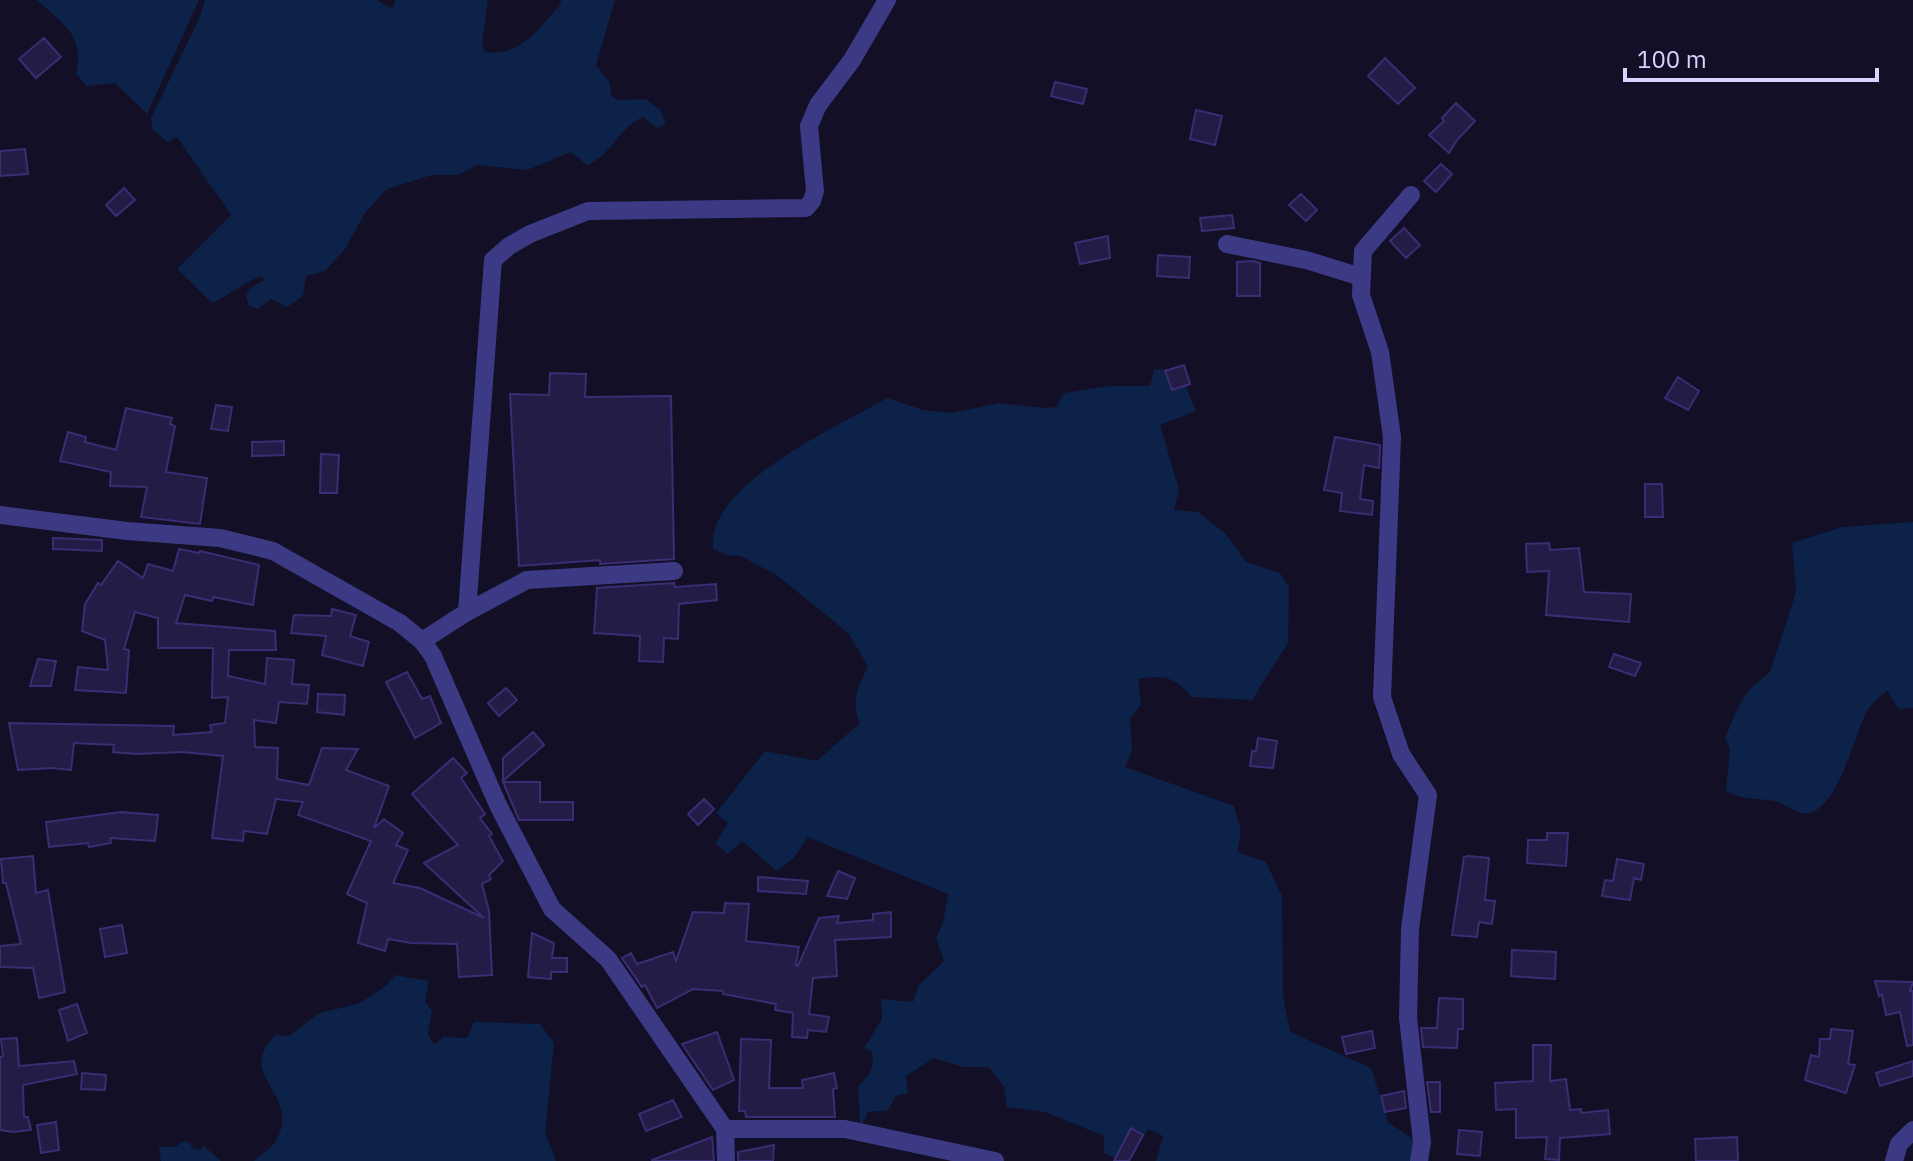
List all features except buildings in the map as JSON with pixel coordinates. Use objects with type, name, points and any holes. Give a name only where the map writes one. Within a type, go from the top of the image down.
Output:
[{"type":"street","points":[[467,612],[493,260],[530,234],[588,211],[806,208],[815,191],[809,126],[818,105],[852,60],[887,0]]},
{"type":"street","points":[[1411,195],[1363,251],[1361,295],[1380,352],[1392,437],[1382,697],[1401,754],[1428,795],[1410,929],[1408,1018],[1422,1142],[1419,1161]]},
{"type":"street","points":[[1227,244],[1306,260],[1361,277]]},
{"type":"street","points":[[0,515],[127,531],[220,538],[273,551],[400,623],[422,641],[433,656],[498,805],[552,909],[608,959],[725,1129],[726,1161]]},
{"type":"street","points":[[422,641],[467,612],[527,580],[674,571]]},
{"type":"street","points":[[725,1129],[845,1129],[995,1161]]},
{"type":"street","points":[[1894,1161],[1899,1144],[1913,1130]]},
{"type":"water","points":[[37,0],[199,0],[147,114],[115,83],[87,86],[76,74],[77,49],[70,31]]},
{"type":"water","points":[[205,0],[377,0],[392,9],[395,0],[488,0],[482,43],[485,52],[498,52],[519,46],[528,39],[560,5],[561,0],[615,0],[596,65],[610,83],[611,95],[617,100],[646,99],[660,110],[666,124],[657,128],[643,117],[587,165],[571,152],[527,170],[477,165],[458,175],[432,175],[387,189],[365,213],[345,249],[325,271],[306,276],[303,296],[287,307],[271,299],[258,309],[249,306],[246,297],[249,289],[264,280],[262,276],[212,303],[177,269],[231,215],[177,137],[168,142],[153,130],[151,118],[199,19]]},
{"type":"water","points":[[1171,369],[1182,378],[1196,411],[1160,425],[1179,490],[1174,510],[1198,512],[1226,534],[1246,562],[1280,573],[1289,587],[1288,643],[1252,700],[1192,697],[1168,679],[1138,679],[1141,705],[1130,718],[1132,750],[1125,767],[1234,806],[1241,831],[1237,852],[1266,862],[1282,896],[1283,996],[1290,1032],[1371,1068],[1388,1122],[1417,1142],[1414,1161],[1156,1161],[1163,1136],[1148,1129],[1130,1161],[1122,1161],[1104,1153],[1104,1136],[1045,1112],[1007,1107],[1004,1087],[989,1067],[963,1067],[934,1058],[906,1076],[908,1093],[896,1096],[888,1110],[868,1112],[863,1123],[860,1123],[858,1086],[869,1074],[873,1062],[871,1051],[864,1048],[882,1019],[881,999],[913,1002],[918,986],[944,961],[936,938],[943,923],[948,894],[808,837],[794,858],[777,871],[742,841],[728,854],[715,843],[728,823],[716,813],[765,751],[817,761],[860,723],[856,701],[868,666],[848,633],[778,576],[739,555],[730,556],[713,549],[716,525],[730,502],[779,460],[887,398],[923,410],[952,413],[999,403],[1056,407],[1064,393],[1109,386],[1150,386],[1154,370]]},
{"type":"water","points":[[1913,522],[1913,708],[1899,709],[1887,691],[1873,703],[1830,797],[1809,813],[1800,813],[1774,801],[1737,796],[1726,790],[1730,748],[1725,738],[1738,707],[1750,689],[1770,672],[1796,592],[1792,543],[1842,527]]},
{"type":"water","points":[[395,975],[429,981],[425,1002],[432,1011],[428,1034],[434,1045],[443,1037],[467,1038],[474,1022],[540,1024],[554,1043],[545,1133],[556,1161],[254,1161],[275,1142],[282,1123],[281,1109],[261,1062],[265,1049],[276,1035],[289,1036],[319,1013],[358,1004],[386,986]]},
{"type":"water","points":[[183,1141],[200,1150],[203,1145],[221,1161],[161,1161],[159,1147],[175,1147]]}]
